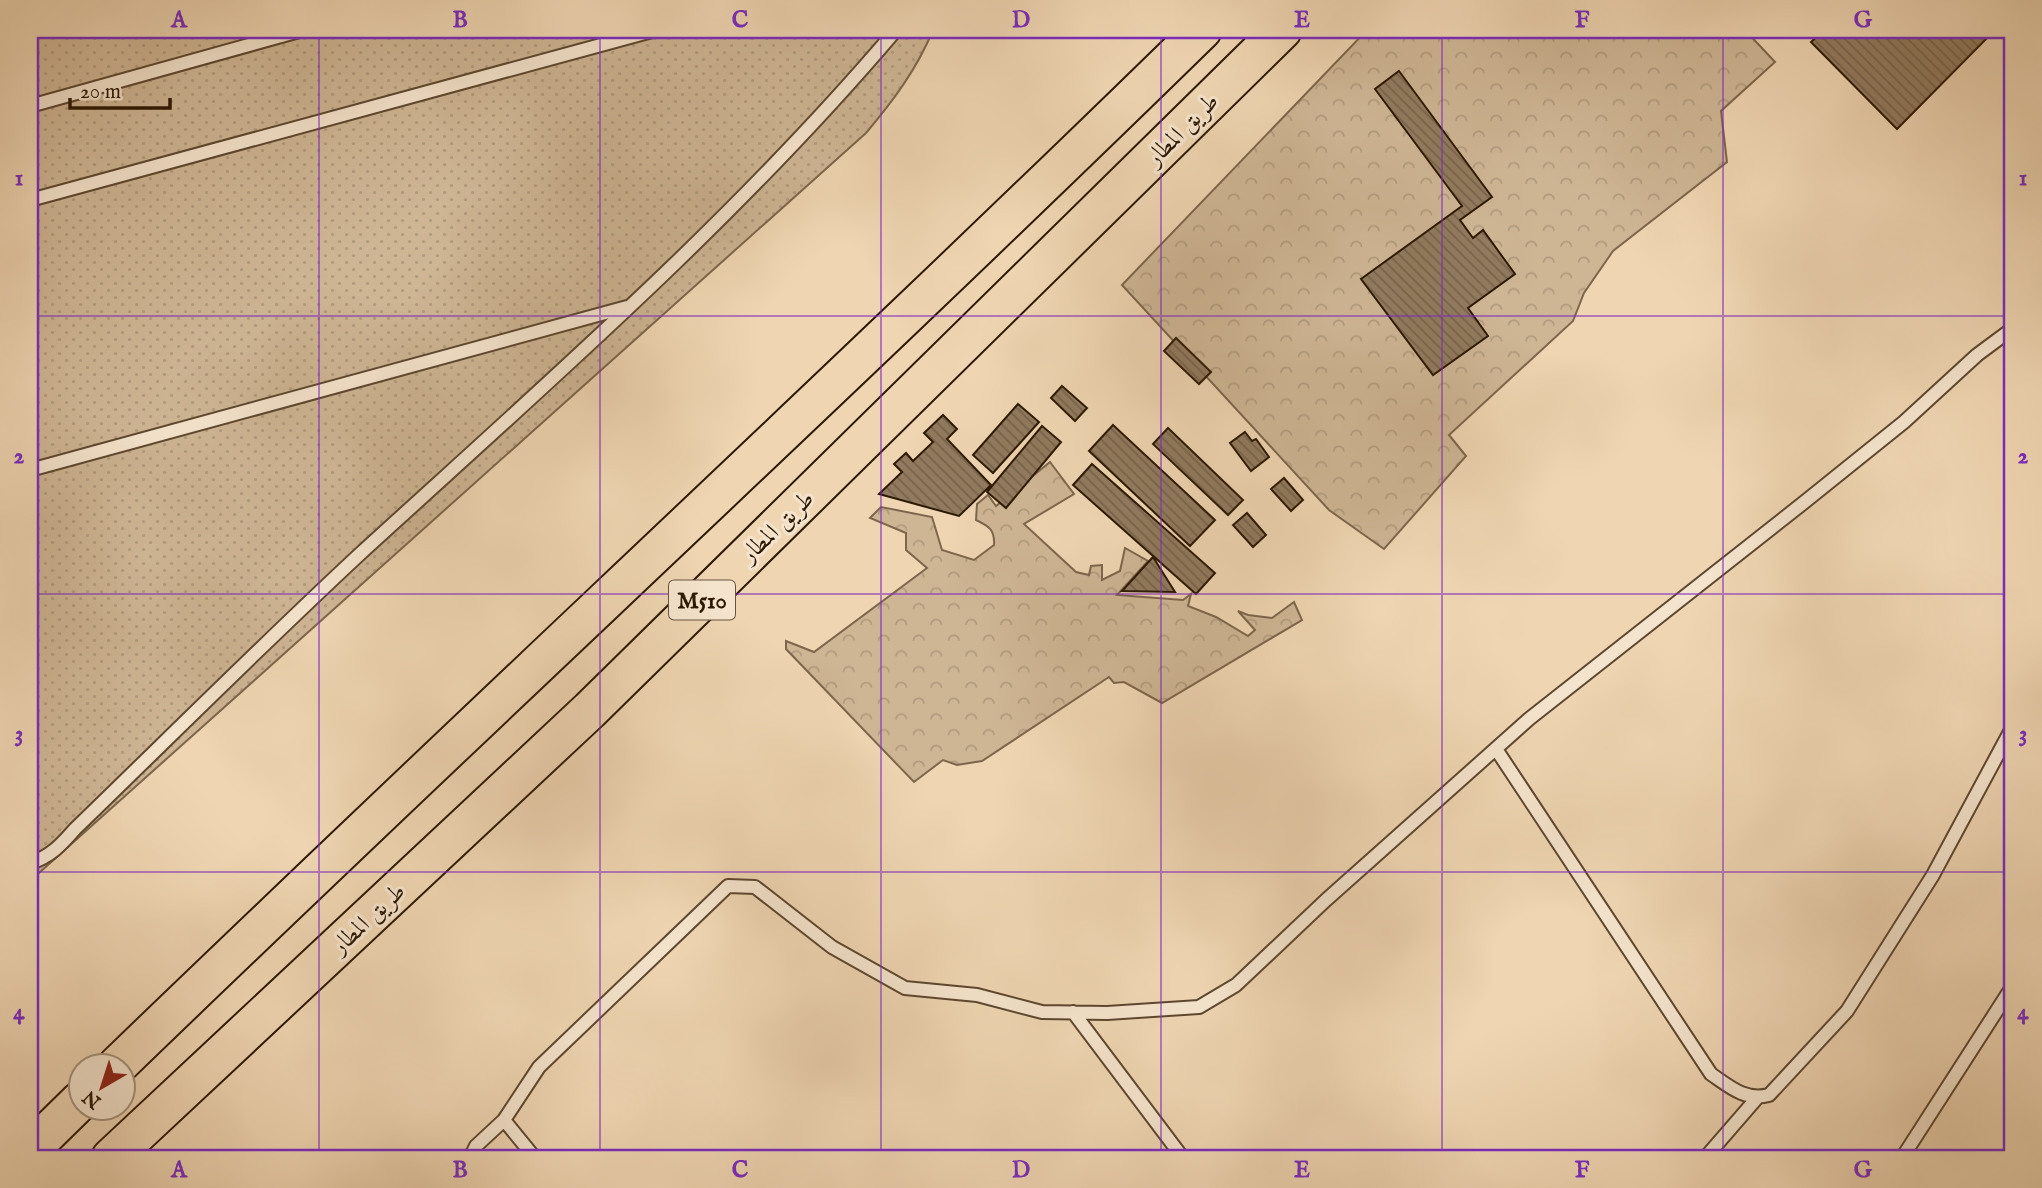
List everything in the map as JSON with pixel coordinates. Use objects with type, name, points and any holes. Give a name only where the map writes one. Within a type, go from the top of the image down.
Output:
[{"type":"highway","name":"M510","points":[[132,1052],[533,667],[1045,184],[1202,30]]},
{"type":"highway","name":"طريق المطار","points":[[111,1158],[590,710],[1282,30]]},
{"type":"highway","points":[[30,1150],[66,1115]]},
{"type":"lane","points":[[30,106],[303,30]]},
{"type":"lane","points":[[30,200],[656,30]]},
{"type":"lane","points":[[30,863],[57,850],[75,829],[342,571],[628,306],[794,144],[897,30]]},
{"type":"lane","points":[[30,470],[628,306]]},
{"type":"lane","points":[[470,1158],[476,1146],[504,1120],[539,1067],[728,886],[755,887],[832,947],[905,988],[977,995],[1042,1012],[1199,1007],[1236,985],[1326,900],[1540,710],[1904,422],[1977,355],[2012,328]]},
{"type":"lane","points":[[1496,749],[1711,1074],[1738,1093],[1757,1098],[1769,1095],[1847,1011],[1933,875],[2012,728]]},
{"type":"lane","points":[[1902,1158],[2012,987]]},
{"type":"lane","points":[[1073,1012],[1183,1158]]},
{"type":"lane","points":[[1705,1158],[1757,1098]]},
{"type":"lane","points":[[504,1120],[535,1158]]},
{"type":"green space","points":[[30,30],[933,30],[904,84],[866,133],[30,881]]},
{"type":"green space","points":[[1367,30],[1745,30],[1775,62],[1721,111],[1727,162],[1613,251],[1584,293],[1573,321],[1449,435],[1466,456],[1384,549],[1329,510],[1122,285]]},
{"type":"green space","points":[[1050,462],[1074,494],[1024,524],[1076,572],[1089,575],[1091,566],[1102,565],[1102,580],[1120,571],[1125,548],[1148,561],[1117,595],[1183,600],[1191,594],[1188,606],[1216,617],[1248,636],[1255,630],[1238,611],[1272,618],[1294,602],[1302,620],[1162,703],[1124,682],[1114,683],[1109,677],[982,761],[957,765],[943,760],[914,782],[786,649],[786,641],[814,652],[927,568],[906,550],[906,533],[870,518],[881,507],[932,517],[942,550],[974,560],[994,545],[990,529],[976,520],[977,504],[988,495],[996,506]]},
{"type":"building","points":[[1824,30],[1995,30],[1897,129],[1811,42]]},
{"type":"building","points":[[1399,71],[1492,197],[1460,220],[1473,238],[1483,230],[1515,274],[1468,308],[1488,336],[1433,375],[1361,279],[1462,206],[1375,89]]},
{"type":"building","points":[[1176,338],[1211,372],[1199,384],[1164,351]]},
{"type":"building","points":[[1062,386],[1087,408],[1075,421],[1051,398]]},
{"type":"building","points":[[1018,404],[1039,422],[993,473],[973,455]]},
{"type":"building","points":[[943,415],[957,429],[947,439],[991,485],[959,516],[879,494],[902,472],[894,464],[906,453],[913,461],[933,442],[924,433]]},
{"type":"building","points":[[1113,425],[1215,520],[1190,546],[1089,451]]},
{"type":"building","points":[[1042,426],[1061,442],[1006,508],[987,492]]},
{"type":"building","points":[[1168,428],[1243,500],[1228,515],[1153,444]]},
{"type":"building","points":[[1245,432],[1252,441],[1256,439],[1269,457],[1251,471],[1230,443]]},
{"type":"building","points":[[1092,464],[1215,573],[1196,594],[1073,485]]},
{"type":"building","points":[[1284,478],[1303,500],[1291,511],[1271,489]]},
{"type":"building","points":[[1247,513],[1266,535],[1253,547],[1233,525]]},
{"type":"building","points":[[1153,557],[1175,592],[1122,591]]}]
